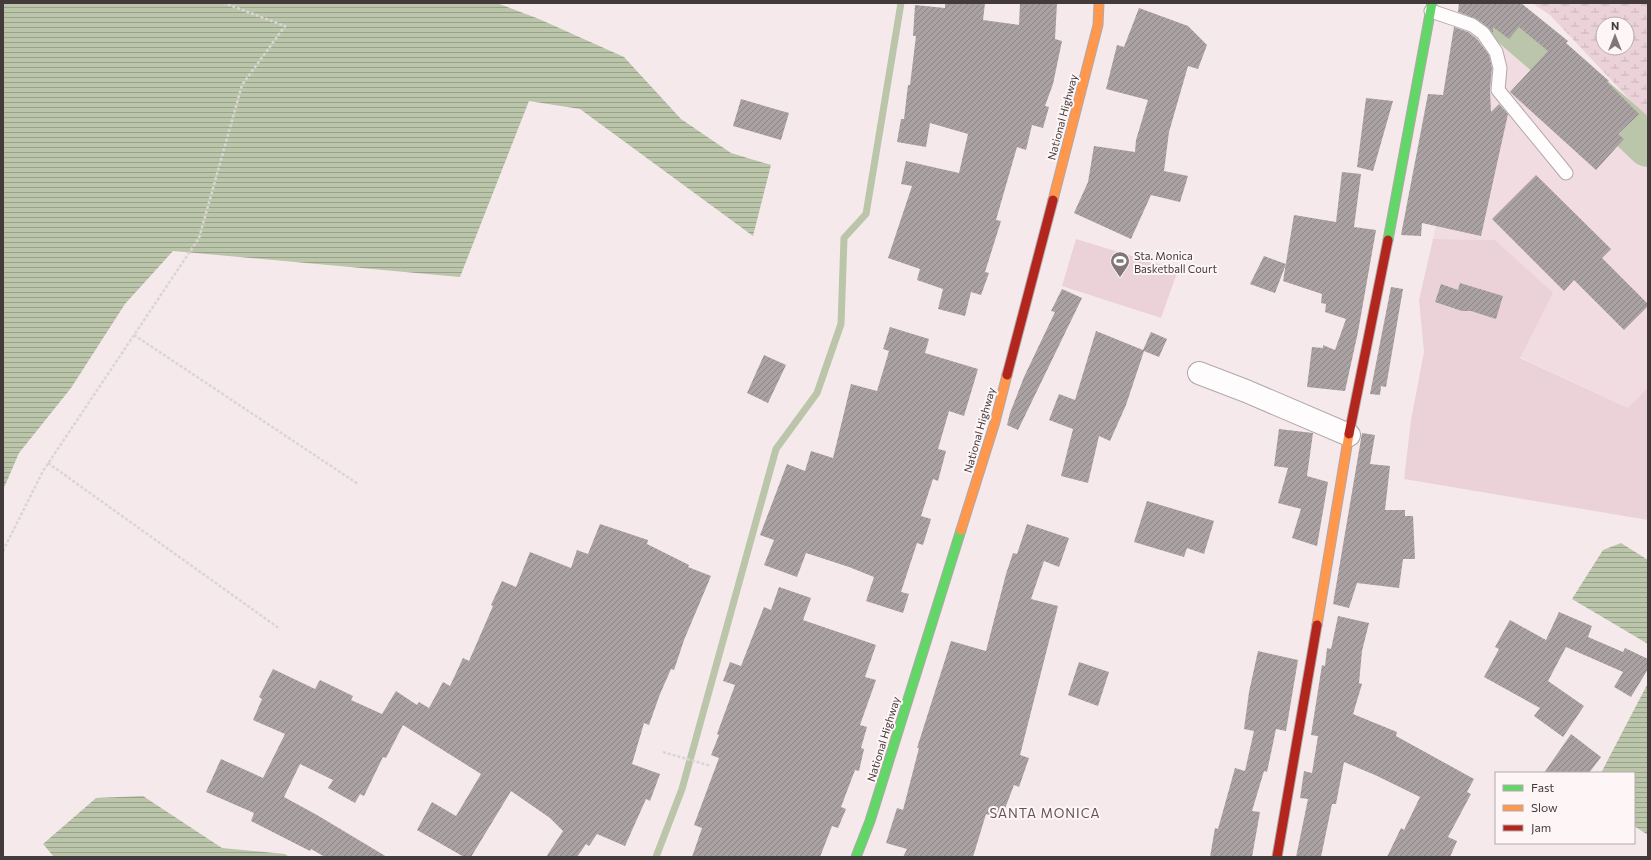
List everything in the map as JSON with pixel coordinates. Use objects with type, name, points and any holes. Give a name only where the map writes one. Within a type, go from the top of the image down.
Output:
[{"type":"main road","name":"National Highway","points":[[856,857],[870,821],[995,422],[1098,25],[1099,3]]},
{"type":"main road","points":[[1277,857],[1349,435],[1372,326],[1429,6]]},
{"type":"street","points":[[1199,373],[1246,391],[1349,435]]},
{"type":"lane","points":[[1429,6],[1472,25],[1483,33],[1496,52],[1500,68],[1498,90],[1566,173]]},
{"type":"path","points":[[3,551],[48,463],[199,238],[242,85],[286,26],[224,3]]},
{"type":"path","points":[[134,335],[358,484]]},
{"type":"path","points":[[48,463],[280,629]]},
{"type":"path","points":[[663,752],[711,766]]},
{"type":"shaded area","points":[[3,3],[497,3],[539,19],[624,57],[681,119],[731,153],[771,165],[753,236],[580,109],[529,101],[460,277],[173,251],[125,304],[71,388],[19,453],[3,490]]},
{"type":"shaded area","points":[[1480,23],[1538,62],[1624,139],[1642,135],[1648,143],[1648,387],[1628,408],[1520,357],[1495,240],[1433,239],[1462,103],[1470,35]]},
{"type":"shaded area","points":[[1621,543],[1648,560],[1648,644],[1572,599],[1603,550]]},
{"type":"shaded area","points":[[1648,683],[1648,835],[1635,827],[1635,772],[1602,772]]},
{"type":"shaded area","points":[[143,796],[222,848],[285,854],[289,857],[54,857],[43,844],[96,798]]},
{"type":"green space","points":[[1532,3],[1648,3],[1648,119],[1550,15]]},
{"type":"green space","name":"Sta. Monica Basketball Court","points":[[1076,239],[1178,270],[1161,318],[1062,286]]},
{"type":"green space","points":[[1433,239],[1495,240],[1553,293],[1520,358],[1628,408],[1648,387],[1648,520],[1404,479],[1411,420],[1424,352],[1419,300]]},
{"type":"building","points":[[945,3],[985,3],[983,20],[1019,25],[1020,3],[1057,3],[1055,39],[1062,41],[1053,84],[1045,106],[1049,107],[1043,128],[1032,125],[1026,150],[1017,147],[996,220],[1001,221],[985,272],[989,273],[981,295],[971,292],[965,316],[938,309],[943,289],[917,280],[920,269],[888,258],[912,186],[901,184],[906,161],[959,173],[968,134],[930,123],[926,147],[897,142],[901,119],[904,119],[908,85],[910,85],[916,36],[913,36],[915,5],[945,8]]},
{"type":"building","points":[[1459,3],[1521,3],[1568,41],[1566,43],[1609,81],[1607,82],[1639,114],[1618,134],[1624,139],[1596,170],[1510,92],[1548,51],[1519,27],[1509,39],[1493,27],[1493,33],[1488,27],[1477,19],[1458,12]]},
{"type":"building","points":[[1139,8],[1188,26],[1207,45],[1198,69],[1188,66],[1169,132],[1164,171],[1188,176],[1180,202],[1151,195],[1131,239],[1074,213],[1088,182],[1094,146],[1135,152],[1136,140],[1148,100],[1106,89],[1117,45],[1124,47]]},
{"type":"building","points":[[1454,27],[1468,32],[1477,39],[1489,55],[1492,68],[1490,89],[1491,112],[1499,104],[1508,114],[1481,236],[1422,223],[1421,236],[1401,235],[1428,94],[1443,95]]},
{"type":"building","points":[[1366,98],[1393,101],[1373,171],[1357,167]]},
{"type":"building","points":[[741,99],[789,113],[781,140],[733,126]]},
{"type":"building","points":[[1342,172],[1361,174],[1354,227],[1376,230],[1358,332],[1345,391],[1307,387],[1312,347],[1323,348],[1323,345],[1335,350],[1346,319],[1325,312],[1326,304],[1321,303],[1322,294],[1283,281],[1294,215],[1336,222]]},
{"type":"building","points":[[1536,175],[1611,249],[1602,258],[1648,304],[1648,306],[1624,330],[1574,280],[1564,291],[1492,219]]},
{"type":"building","points":[[1264,256],[1286,264],[1275,293],[1250,284]]},
{"type":"building","points":[[1460,283],[1503,296],[1496,319],[1471,311],[1462,311],[1435,302],[1441,284],[1458,290]]},
{"type":"building","points":[[1391,287],[1403,289],[1386,387],[1381,386],[1380,395],[1370,394]]},
{"type":"building","points":[[1062,289],[1082,298],[1018,430],[1007,425],[1010,413],[1024,377],[1055,312],[1051,311]]},
{"type":"building","points":[[890,327],[929,339],[925,353],[978,369],[964,416],[949,411],[938,449],[946,451],[938,481],[933,479],[921,516],[931,519],[923,545],[917,543],[901,592],[909,594],[903,613],[866,601],[874,577],[849,567],[806,553],[797,577],[764,565],[774,540],[760,535],[787,464],[805,471],[811,451],[833,458],[851,384],[877,391],[889,351],[883,349]]},
{"type":"building","points":[[1096,331],[1143,350],[1151,332],[1167,339],[1159,357],[1144,351],[1126,405],[1110,441],[1099,436],[1088,483],[1061,476],[1073,429],[1049,420],[1059,394],[1075,400]]},
{"type":"building","points":[[764,355],[786,365],[768,403],[747,393]]},
{"type":"building","points":[[1279,429],[1313,433],[1307,476],[1328,482],[1317,546],[1292,538],[1301,509],[1278,503],[1288,468],[1274,466]]},
{"type":"building","points":[[1362,433],[1375,435],[1370,464],[1390,466],[1385,510],[1405,510],[1405,516],[1413,516],[1415,559],[1403,559],[1399,588],[1357,583],[1349,608],[1333,604]]},
{"type":"building","points":[[1147,501],[1214,521],[1204,554],[1187,548],[1184,557],[1134,542]]},
{"type":"building","points":[[600,524],[648,540],[647,544],[689,565],[688,567],[711,576],[684,640],[674,670],[671,669],[649,725],[644,723],[632,764],[660,774],[650,801],[646,799],[625,846],[597,834],[589,846],[586,844],[577,857],[546,857],[563,831],[550,818],[511,791],[471,857],[464,857],[417,830],[432,802],[456,816],[481,774],[403,725],[386,758],[383,757],[364,796],[360,794],[355,803],[328,788],[333,780],[300,764],[284,797],[387,857],[325,857],[251,821],[254,813],[206,792],[221,759],[263,778],[285,734],[253,720],[262,699],[259,697],[273,669],[315,689],[320,680],[353,696],[351,700],[382,714],[396,691],[417,705],[419,702],[429,708],[443,682],[450,686],[463,658],[469,661],[493,606],[491,605],[502,581],[516,587],[530,552],[571,568],[577,550],[588,554]]},
{"type":"building","points":[[1027,524],[1069,538],[1059,567],[1044,561],[1031,599],[1058,606],[1020,755],[1029,758],[1019,787],[1014,785],[1001,819],[986,814],[973,857],[903,857],[907,849],[886,843],[897,808],[903,810],[919,748],[917,748],[951,641],[986,651],[1006,574],[1013,553],[1017,554]]},
{"type":"building","points":[[779,587],[811,598],[803,620],[876,645],[865,677],[876,680],[860,725],[867,727],[861,748],[864,749],[859,771],[855,770],[841,807],[846,809],[838,828],[832,826],[820,857],[692,857],[702,828],[694,825],[719,758],[711,755],[735,685],[723,681],[730,662],[741,666],[764,607],[771,610]]},
{"type":"building","points":[[1559,612],[1592,626],[1588,637],[1623,652],[1625,648],[1648,659],[1648,669],[1631,697],[1614,687],[1623,672],[1566,647],[1548,681],[1584,706],[1563,737],[1534,716],[1540,708],[1484,677],[1499,649],[1495,647],[1510,620],[1546,640]]},
{"type":"building","points":[[1338,616],[1369,623],[1362,651],[1359,683],[1362,684],[1353,714],[1397,732],[1396,736],[1474,779],[1467,792],[1471,794],[1448,837],[1457,841],[1450,857],[1387,857],[1401,828],[1404,830],[1420,797],[1344,762],[1336,804],[1332,804],[1321,857],[1296,857],[1308,799],[1300,798],[1304,771],[1312,773],[1318,736],[1311,735],[1322,665],[1325,666],[1327,648],[1331,649]]},
{"type":"building","points":[[1258,651],[1298,660],[1286,731],[1276,729],[1267,772],[1264,771],[1252,811],[1260,812],[1252,857],[1210,857],[1215,828],[1218,829],[1235,768],[1245,771],[1254,731],[1244,729],[1249,692]]},
{"type":"building","points":[[1079,662],[1109,672],[1098,706],[1068,695]]},
{"type":"building","points":[[1571,734],[1601,757],[1590,772],[1545,772]]},
{"type":"waterway","points":[[656,857],[682,789],[776,449],[817,393],[841,324],[844,238],[866,214],[901,3]]},
{"type":"waterway","points":[[1485,3],[1624,123],[1648,146]]},
{"type":"traffic: fast","points":[[1388,240],[1432,3]]},
{"type":"traffic: fast","points":[[856,857],[870,821],[961,530]]},
{"type":"traffic: slow","points":[[1053,200],[1098,25],[1099,3]]},
{"type":"traffic: slow","points":[[961,530],[995,422],[1007,375]]},
{"type":"traffic: slow","points":[[1317,625],[1349,434]]},
{"type":"traffic: jam","points":[[1007,375],[1053,200]]},
{"type":"traffic: jam","points":[[1349,434],[1388,240]]},
{"type":"traffic: jam","points":[[1277,857],[1317,625]]},
{"type":"place","name":"Sta. Monica Basketball Court","points":[[1120,278]]},
{"type":"district","name":"SANTA MONICA","points":[[1045,813]]}]
